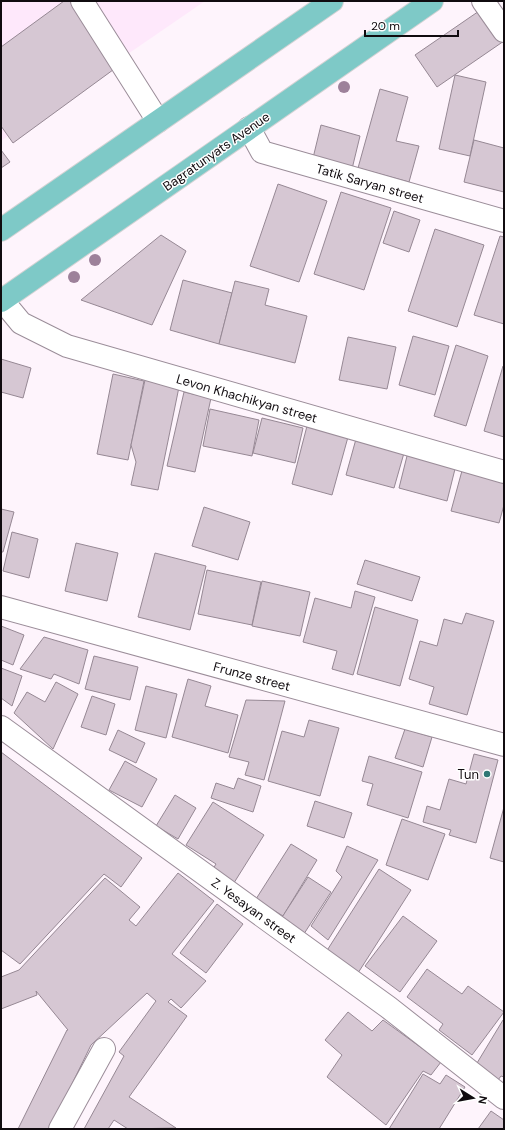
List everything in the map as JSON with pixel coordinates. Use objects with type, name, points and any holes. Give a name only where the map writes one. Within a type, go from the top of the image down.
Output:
[{"type":"main road","points":[[1,230],[332,1]]},
{"type":"main road","name":"Bagratunyats Avenue","points":[[2,301],[432,1]]},
{"type":"street","points":[[82,1],[158,121]]},
{"type":"street","points":[[484,1],[504,31]]},
{"type":"street","name":"Tatik Saryan street","points":[[249,128],[262,152],[504,221]]},
{"type":"street","name":"Levon Khachikyan street","points":[[2,301],[21,323],[67,346],[504,472]]},
{"type":"street","name":"Frunze street","points":[[1,607],[504,745]]},
{"type":"street","name":"Z. Yesayan street","points":[[1,727],[388,1008],[504,1098]]},
{"type":"street","points":[[60,1129],[104,1048]]},
{"type":"shaded area","points":[[1,1],[205,1],[1,141]]},
{"type":"building","points":[[64,1],[70,1],[117,67],[13,143],[1,126],[1,47]]},
{"type":"building","points":[[482,9],[504,41],[437,87],[415,55]]},
{"type":"building","points":[[455,75],[486,82],[470,156],[439,149]]},
{"type":"building","points":[[380,89],[408,97],[396,141],[419,146],[409,182],[358,168]]},
{"type":"building","points":[[321,125],[360,136],[352,169],[313,158]]},
{"type":"building","points":[[474,140],[504,148],[504,192],[464,182]]},
{"type":"building","points":[[1,150],[10,162],[1,168]]},
{"type":"building","points":[[278,184],[327,201],[299,282],[250,266]]},
{"type":"building","points":[[341,192],[391,208],[364,290],[314,274]]},
{"type":"building","points":[[394,211],[420,220],[409,252],[383,243]]},
{"type":"building","points":[[435,229],[484,245],[457,327],[408,311]]},
{"type":"building","points":[[161,235],[186,251],[152,325],[81,300]]},
{"type":"building","points":[[500,236],[504,237],[504,324],[474,315]]},
{"type":"building","points":[[183,280],[232,293],[219,344],[170,330]]},
{"type":"building","points":[[235,281],[269,289],[265,305],[307,316],[295,363],[219,344]]},
{"type":"building","points":[[413,336],[449,346],[435,395],[399,385]]},
{"type":"building","points":[[348,337],[396,347],[387,389],[339,380]]},
{"type":"building","points":[[456,345],[488,356],[466,426],[434,416]]},
{"type":"building","points":[[1,359],[31,368],[23,398],[1,392]]},
{"type":"building","points":[[504,366],[504,437],[484,431]]},
{"type":"building","points":[[113,374],[144,381],[128,460],[97,454]]},
{"type":"building","points":[[145,380],[179,387],[158,490],[131,485],[136,462],[131,445]]},
{"type":"building","points":[[184,392],[211,398],[195,472],[167,466]]},
{"type":"building","points":[[210,409],[259,420],[252,456],[203,446]]},
{"type":"building","points":[[262,418],[303,428],[295,463],[253,453]]},
{"type":"building","points":[[307,426],[348,437],[332,495],[292,484]]},
{"type":"building","points":[[356,439],[404,453],[394,488],[346,475]]},
{"type":"building","points":[[408,452],[456,465],[447,501],[399,488]]},
{"type":"building","points":[[463,467],[504,478],[504,505],[499,523],[451,511]]},
{"type":"building","points":[[204,507],[250,522],[238,560],[192,546]]},
{"type":"building","points":[[1,509],[14,512],[3,552],[1,552]]},
{"type":"building","points":[[12,532],[38,539],[29,578],[3,571]]},
{"type":"building","points":[[76,543],[118,553],[107,601],[65,591]]},
{"type":"building","points":[[155,553],[206,566],[190,630],[138,617]]},
{"type":"building","points":[[365,560],[420,577],[412,601],[357,584]]},
{"type":"building","points":[[207,570],[261,582],[252,625],[198,614]]},
{"type":"building","points":[[262,581],[310,592],[300,636],[252,626]]},
{"type":"building","points":[[355,591],[375,597],[353,675],[332,669],[337,651],[303,642],[315,598],[351,608]]},
{"type":"building","points":[[375,607],[418,620],[400,686],[357,674]]},
{"type":"building","points":[[466,613],[494,621],[467,715],[429,704],[434,687],[409,679],[420,641],[437,646],[444,619],[462,624]]},
{"type":"building","points":[[1,626],[24,635],[13,665],[1,660]]},
{"type":"building","points":[[44,637],[88,650],[79,684],[54,674],[51,679],[20,669]]},
{"type":"building","points":[[94,656],[138,667],[130,700],[85,689]]},
{"type":"building","points":[[1,668],[22,676],[12,706],[1,698]]},
{"type":"building","points":[[188,679],[211,686],[205,706],[238,715],[228,753],[172,737]]},
{"type":"building","points":[[56,682],[78,694],[53,749],[14,713],[27,692],[45,702]]},
{"type":"building","points":[[146,686],[177,694],[166,738],[135,730]]},
{"type":"building","points":[[92,696],[115,704],[106,735],[81,727]]},
{"type":"building","points":[[246,700],[285,701],[264,780],[245,775],[249,762],[229,757]]},
{"type":"building","points":[[309,720],[339,728],[320,796],[268,781],[282,731],[304,737]]},
{"type":"building","points":[[405,729],[432,737],[423,767],[395,758]]},
{"type":"building","points":[[118,730],[145,743],[136,763],[109,750]]},
{"type":"building","points":[[1,752],[142,858],[121,887],[104,874],[20,964],[1,950]]},
{"type":"building","points":[[474,754],[498,760],[476,843],[449,835],[451,830],[423,822],[427,806],[440,810],[449,779],[466,784]]},
{"type":"building","points":[[369,756],[422,772],[408,818],[367,805],[373,784],[362,781]]},
{"type":"building","points":[[125,761],[157,779],[142,807],[109,790]]},
{"type":"building","points":[[238,778],[261,786],[253,812],[211,798],[216,783],[234,789]]},
{"type":"building","points":[[175,795],[196,808],[178,839],[156,826]]},
{"type":"building","points":[[315,801],[352,813],[344,838],[307,826]]},
{"type":"building","points":[[213,802],[264,835],[232,886],[211,872],[216,864],[186,845]]},
{"type":"building","points":[[504,807],[504,862],[490,858]]},
{"type":"building","points":[[402,819],[445,834],[428,880],[386,865]]},
{"type":"building","points":[[291,844],[317,860],[283,916],[256,899]]},
{"type":"building","points":[[347,846],[378,860],[328,940],[311,926],[342,877],[336,871]]},
{"type":"building","points":[[379,869],[411,890],[358,973],[326,952]]},
{"type":"building","points":[[178,873],[214,901],[172,954],[206,981],[181,1008],[171,999],[168,1002],[187,1016],[129,1097],[176,1128],[128,1129],[114,1120],[108,1129],[84,1129],[124,1056],[119,1052],[156,1001],[147,993],[91,1045],[50,1129],[18,1129],[68,1030],[36,991],[37,995],[1,1009],[1,977],[19,970],[105,878],[140,907],[129,920],[136,926]]},
{"type":"building","points":[[308,877],[331,892],[300,940],[277,925]]},
{"type":"building","points":[[217,904],[243,924],[206,973],[180,953]]},
{"type":"building","points":[[403,916],[437,941],[400,992],[365,966]]},
{"type":"building","points":[[427,969],[462,994],[468,986],[504,1012],[472,1055],[439,1030],[443,1024],[407,997]]},
{"type":"building","points":[[348,1012],[372,1031],[383,1020],[441,1062],[431,1075],[423,1071],[386,1125],[327,1077],[342,1055],[325,1040]]},
{"type":"building","points":[[503,1020],[504,1077],[501,1076],[498,1080],[474,1068]]},
{"type":"building","points":[[423,1074],[440,1084],[446,1075],[465,1087],[439,1129],[389,1129]]},
{"type":"building","points":[[491,1111],[504,1120],[504,1129],[478,1129]]},
{"type":"place","name":"Tun","points":[[487,774]]}]
